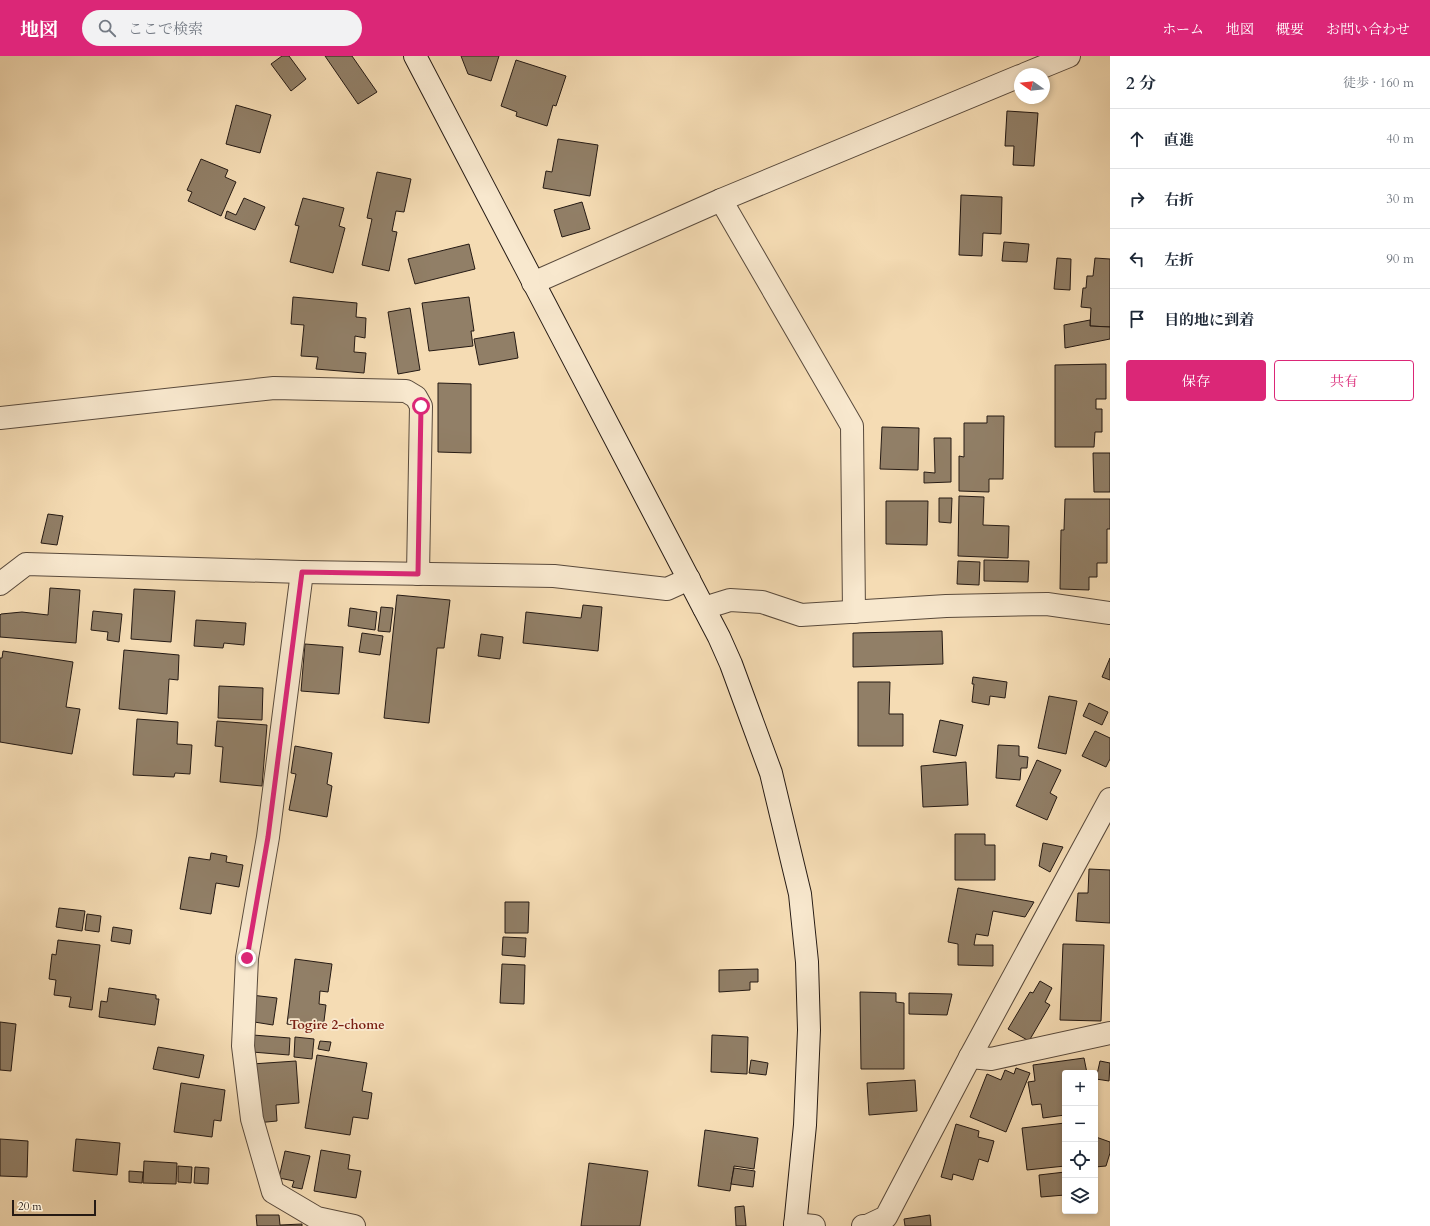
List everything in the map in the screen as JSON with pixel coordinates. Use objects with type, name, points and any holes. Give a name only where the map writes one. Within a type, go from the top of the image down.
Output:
[{"type":"street","points":[[415,56],[704,608],[731,664],[771,773],[800,894],[807,962],[809,1030],[802,1225]]},
{"type":"street","points":[[1040,68],[1069,56]]},
{"type":"street","points":[[533,283],[721,200],[1014,78]]},
{"type":"street","points":[[721,200],[852,426],[854,612]]},
{"type":"street","points":[[0,418],[274,388],[406,391],[416,397],[421,406],[418,574]]},
{"type":"street","points":[[0,584],[26,564],[302,572],[554,576],[666,589],[689,579]]},
{"type":"street","points":[[302,572],[268,837],[247,958],[243,1046],[252,1119],[273,1192],[317,1218],[354,1226]]},
{"type":"street","points":[[704,608],[730,600],[762,602],[801,615],[946,606],[1048,604],[1110,613]]},
{"type":"street","points":[[862,1226],[867,1226],[886,1217],[970,1057],[1110,799]]},
{"type":"street","points":[[970,1057],[991,1059],[1110,1033]]},
{"type":"building","points":[[282,56],[289,56],[306,79],[291,91],[271,64]]},
{"type":"building","points":[[325,56],[352,56],[377,92],[358,104]]},
{"type":"building","points":[[461,56],[499,56],[491,81],[468,74]]},
{"type":"building","points":[[516,60],[566,76],[556,106],[553,105],[547,126],[516,116],[517,112],[501,106]]},
{"type":"building","points":[[236,105],[271,115],[260,153],[226,144]]},
{"type":"building","points":[[1007,111],[1038,113],[1034,166],[1013,165],[1014,146],[1005,146]]},
{"type":"building","points":[[558,139],[598,145],[590,196],[543,188],[546,171],[552,172]]},
{"type":"building","points":[[201,159],[228,170],[225,177],[236,182],[221,216],[188,201],[192,192],[187,190]]},
{"type":"building","points":[[377,172],[411,179],[404,212],[396,211],[392,231],[397,232],[389,271],[362,265],[372,219],[367,218]]},
{"type":"building","points":[[961,195],[1002,197],[1001,234],[983,233],[982,256],[959,255]]},
{"type":"building","points":[[244,198],[265,207],[255,230],[225,218],[227,211],[236,215]]},
{"type":"building","points":[[303,198],[344,208],[339,226],[345,228],[333,273],[290,262],[299,226],[295,225]]},
{"type":"building","points":[[582,202],[590,229],[562,237],[554,210]]},
{"type":"building","points":[[1004,242],[1029,244],[1027,262],[1002,261]]},
{"type":"building","points":[[469,244],[475,269],[415,284],[408,259]]},
{"type":"building","points":[[1057,258],[1071,259],[1070,290],[1054,289]]},
{"type":"building","points":[[1095,258],[1110,259],[1110,327],[1090,326],[1091,308],[1081,307],[1083,288],[1086,288],[1087,276],[1093,276]]},
{"type":"building","points":[[293,297],[357,303],[356,317],[366,318],[365,338],[355,336],[354,352],[366,353],[364,373],[316,369],[318,357],[301,356],[304,325],[291,324]]},
{"type":"building","points":[[469,297],[474,331],[471,331],[473,346],[429,351],[422,303]]},
{"type":"building","points":[[410,308],[420,370],[398,374],[388,312]]},
{"type":"building","points":[[1090,320],[1090,326],[1110,327],[1110,339],[1065,348],[1064,325]]},
{"type":"building","points":[[514,332],[518,358],[479,365],[474,339]]},
{"type":"building","points":[[1106,364],[1106,399],[1096,399],[1096,409],[1102,409],[1102,432],[1095,432],[1094,447],[1055,447],[1055,365]]},
{"type":"building","points":[[438,383],[471,384],[471,453],[438,452]]},
{"type":"building","points":[[987,416],[1004,416],[1003,479],[989,479],[989,492],[959,491],[959,456],[964,457],[964,423],[987,423]]},
{"type":"building","points":[[882,427],[919,428],[918,470],[880,469]]},
{"type":"building","points":[[934,438],[951,438],[951,482],[924,483],[924,472],[935,473]]},
{"type":"building","points":[[1093,453],[1110,453],[1110,492],[1094,492]]},
{"type":"building","points":[[959,496],[984,497],[983,525],[1009,526],[1008,558],[958,556]]},
{"type":"building","points":[[939,498],[952,498],[951,523],[939,522]]},
{"type":"building","points":[[1065,499],[1110,499],[1110,529],[1107,529],[1107,563],[1097,563],[1097,577],[1089,577],[1089,590],[1060,589],[1061,530],[1064,530]]},
{"type":"building","points":[[886,501],[928,501],[927,545],[886,544]]},
{"type":"building","points":[[48,514],[63,516],[57,545],[41,543]]},
{"type":"building","points":[[984,560],[1029,561],[1028,582],[984,581]]},
{"type":"building","points":[[958,561],[980,562],[979,585],[957,584]]},
{"type":"building","points":[[50,588],[80,590],[76,643],[0,637],[1,614],[22,612],[48,615]]},
{"type":"building","points":[[134,589],[175,591],[171,642],[131,639]]},
{"type":"building","points":[[397,595],[450,600],[444,648],[437,648],[429,723],[384,718]]},
{"type":"building","points":[[583,605],[602,607],[598,651],[523,643],[526,612],[581,618]]},
{"type":"building","points":[[381,607],[393,608],[390,632],[378,631]]},
{"type":"building","points":[[350,608],[377,612],[375,630],[348,626]]},
{"type":"building","points":[[93,611],[122,614],[119,642],[107,640],[108,632],[91,630]]},
{"type":"building","points":[[196,620],[246,623],[244,645],[224,643],[223,648],[194,646]]},
{"type":"building","points":[[942,631],[943,664],[853,667],[853,633]]},
{"type":"building","points":[[362,633],[383,636],[380,655],[359,652]]},
{"type":"building","points":[[481,634],[503,637],[500,659],[478,656]]},
{"type":"building","points":[[305,644],[343,647],[339,694],[301,691]]},
{"type":"building","points":[[124,650],[179,655],[178,680],[169,679],[167,714],[119,709]]},
{"type":"building","points":[[3,651],[73,662],[66,707],[80,709],[72,754],[0,742],[0,658],[2,658]]},
{"type":"building","points":[[1110,658],[1110,680],[1102,677]]},
{"type":"building","points":[[973,677],[1007,682],[1005,698],[990,696],[989,705],[972,702],[974,684],[972,684]]},
{"type":"building","points":[[858,682],[890,682],[889,714],[903,714],[903,746],[858,746]]},
{"type":"building","points":[[219,686],[263,688],[262,720],[218,718]]},
{"type":"building","points":[[1049,696],[1077,701],[1066,754],[1038,748]]},
{"type":"building","points":[[1089,703],[1108,712],[1102,725],[1083,716]]},
{"type":"building","points":[[137,719],[178,722],[177,744],[192,745],[190,774],[175,773],[174,777],[133,775]]},
{"type":"building","points":[[940,720],[963,725],[956,756],[933,752]]},
{"type":"building","points":[[217,721],[267,725],[262,786],[220,782],[223,747],[215,746]]},
{"type":"building","points":[[1095,731],[1110,738],[1110,759],[1106,767],[1082,756]]},
{"type":"building","points":[[998,745],[1019,746],[1019,756],[1028,757],[1027,768],[1021,768],[1020,780],[996,778]]},
{"type":"building","points":[[295,746],[332,753],[327,784],[332,786],[327,817],[289,810],[296,774],[291,773]]},
{"type":"building","points":[[1037,760],[1061,770],[1050,793],[1057,797],[1047,820],[1016,806]]},
{"type":"building","points":[[966,762],[968,805],[923,807],[921,766]]},
{"type":"building","points":[[955,834],[985,834],[985,845],[995,845],[995,880],[955,880]]},
{"type":"building","points":[[1043,843],[1063,847],[1050,872],[1039,866]]},
{"type":"building","points":[[211,853],[227,856],[226,862],[243,865],[239,887],[216,883],[211,914],[180,909],[189,857],[210,860]]},
{"type":"building","points":[[1089,869],[1110,870],[1110,923],[1076,921],[1078,893],[1088,893]]},
{"type":"building","points":[[958,888],[1034,902],[1025,917],[993,911],[988,936],[976,934],[974,945],[993,945],[993,966],[958,965],[958,944],[948,942]]},
{"type":"building","points":[[505,902],[529,902],[528,933],[505,933]]},
{"type":"building","points":[[59,908],[85,911],[82,931],[56,927]]},
{"type":"building","points":[[87,914],[101,916],[99,932],[85,930]]},
{"type":"building","points":[[113,927],[132,930],[130,944],[111,941]]},
{"type":"building","points":[[503,937],[526,938],[525,957],[502,955]]},
{"type":"building","points":[[58,940],[100,945],[92,1010],[69,1007],[71,997],[54,995],[56,980],[49,979],[52,954],[56,955]]},
{"type":"building","points":[[1063,944],[1104,945],[1101,1021],[1060,1020]]},
{"type":"building","points":[[295,959],[332,964],[328,992],[320,991],[319,1004],[326,1005],[323,1029],[287,1024]]},
{"type":"building","points":[[502,964],[525,965],[524,1004],[500,1003]]},
{"type":"building","points":[[758,969],[758,982],[750,982],[750,990],[719,992],[719,970]]},
{"type":"building","points":[[1040,981],[1052,988],[1045,1002],[1050,1005],[1029,1041],[1008,1029],[1030,992],[1033,993]]},
{"type":"building","points":[[109,988],[156,995],[156,999],[159,999],[155,1025],[99,1017],[101,1001],[107,1002]]},
{"type":"building","points":[[860,992],[896,993],[896,1002],[904,1003],[904,1069],[861,1069]]},
{"type":"building","points":[[909,993],[952,994],[947,1015],[909,1014]]},
{"type":"building","points":[[251,995],[277,998],[273,1025],[248,1021]]},
{"type":"building","points":[[0,1022],[16,1024],[11,1071],[0,1070]]},
{"type":"building","points":[[253,1035],[290,1038],[289,1055],[252,1052]]},
{"type":"building","points":[[712,1035],[748,1037],[747,1074],[711,1072]]},
{"type":"building","points":[[295,1037],[314,1039],[312,1059],[294,1057]]},
{"type":"building","points":[[320,1041],[331,1042],[329,1051],[318,1049]]},
{"type":"building","points":[[158,1047],[204,1055],[199,1078],[153,1069]]},
{"type":"building","points":[[317,1055],[367,1063],[362,1091],[372,1093],[368,1119],[353,1117],[350,1135],[305,1128]]},
{"type":"building","points":[[1084,1058],[1086,1070],[1062,1070],[1062,1115],[1043,1118],[1041,1104],[1032,1105],[1028,1082],[1035,1081],[1033,1065]]},
{"type":"building","points":[[751,1060],[768,1063],[766,1075],[749,1073]]},
{"type":"building","points":[[296,1061],[299,1103],[276,1105],[277,1121],[256,1123],[252,1064]]},
{"type":"building","points":[[1100,1061],[1110,1063],[1109,1081],[1098,1079]]},
{"type":"building","points":[[1016,1068],[1030,1073],[1006,1132],[970,1117],[987,1074],[1001,1080],[1005,1070],[1014,1074]]},
{"type":"building","points":[[915,1080],[917,1111],[869,1115],[867,1083]]},
{"type":"building","points":[[181,1083],[225,1090],[221,1121],[214,1120],[212,1137],[174,1132]]},
{"type":"building","points":[[1062,1123],[1062,1166],[1027,1170],[1022,1128]]},
{"type":"building","points":[[956,1124],[979,1131],[978,1137],[994,1141],[988,1162],[979,1159],[973,1180],[953,1174],[952,1180],[941,1177]]},
{"type":"building","points":[[705,1130],[758,1138],[754,1169],[734,1166],[730,1191],[698,1186]]},
{"type":"building","points":[[1098,1138],[1110,1142],[1110,1153],[1106,1166],[1098,1167]]},
{"type":"building","points":[[0,1139],[28,1141],[27,1177],[0,1176]]},
{"type":"building","points":[[76,1139],[120,1143],[117,1175],[73,1171]]},
{"type":"building","points":[[321,1150],[350,1155],[348,1169],[361,1171],[356,1198],[314,1191]]},
{"type":"building","points":[[285,1151],[310,1156],[302,1189],[292,1187],[294,1181],[279,1178]]},
{"type":"building","points":[[144,1161],[177,1163],[176,1184],[143,1183]]},
{"type":"building","points":[[589,1163],[648,1171],[640,1226],[581,1226]]},
{"type":"building","points":[[178,1166],[192,1167],[191,1183],[178,1182]]},
{"type":"building","points":[[195,1167],[209,1168],[208,1184],[194,1183]]},
{"type":"building","points":[[734,1168],[755,1171],[753,1187],[731,1184]]},
{"type":"building","points":[[129,1171],[143,1172],[142,1183],[129,1182]]},
{"type":"building","points":[[1062,1172],[1062,1195],[1041,1197],[1039,1175]]},
{"type":"building","points":[[744,1206],[746,1226],[736,1226],[735,1207]]},
{"type":"building","points":[[256,1215],[279,1215],[280,1225],[302,1224],[302,1226],[257,1226]]},
{"type":"building","points":[[930,1215],[931,1226],[905,1226],[904,1219]]},
{"type":"district","name":"Togire 2-chome","points":[[337,1024]]},
{"type":"route","points":[[247,958],[268,837],[302,572],[418,574],[421,406]]}]
